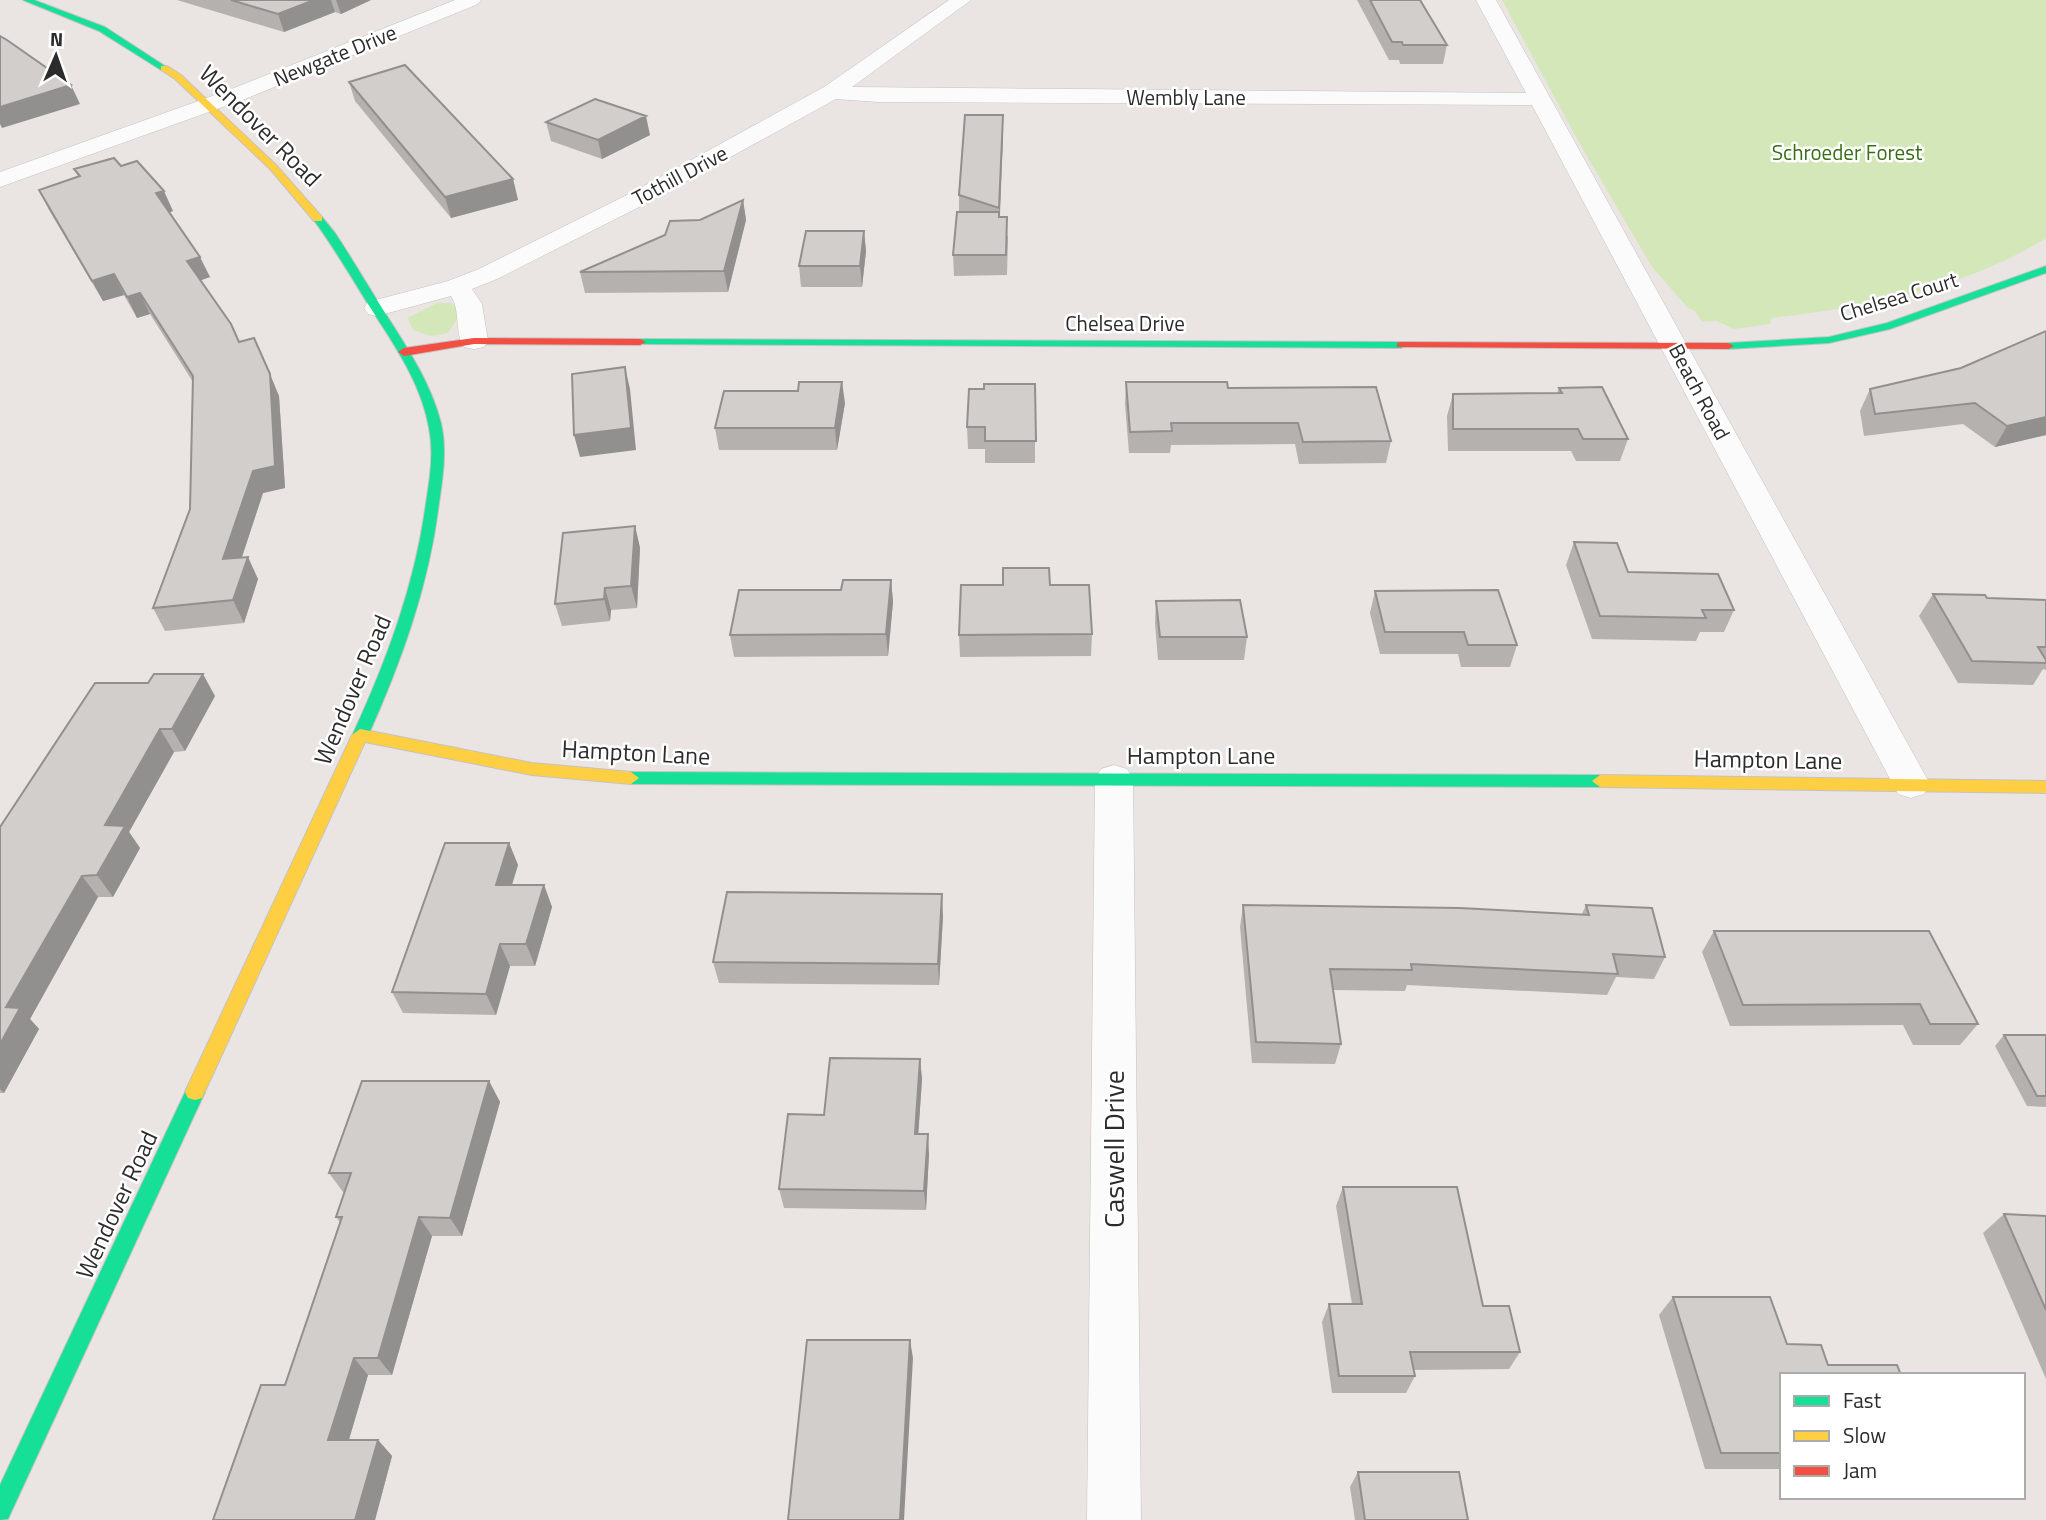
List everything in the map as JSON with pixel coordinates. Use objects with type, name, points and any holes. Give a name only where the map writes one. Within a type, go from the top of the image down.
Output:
[{"type":"street","name":"Wendover Road","points":[[0,1511],[395,662],[418,591],[438,461],[436,427],[426,395],[404,352],[325,227],[303,200],[273,167],[178,78],[102,29],[27,0]]},
{"type":"street","name":"Newgate Drive","points":[[0,180],[208,106],[471,0]]},
{"type":"street","name":"Tothill Drive","points":[[377,308],[457,286],[488,274],[730,150],[832,92],[961,0]]},
{"type":"street","name":"Beach Road","points":[[1486,0],[1911,784]]},
{"type":"street","name":"Wembly Lane","points":[[832,92],[878,96],[1540,99]]},
{"type":"street","name":"Chelsea Court","points":[[1675,347],[1795,344],[1862,334],[1912,319],[2046,269]]},
{"type":"street","points":[[457,286],[469,304],[474,341]]},
{"type":"street","name":"Chelsea Drive","points":[[404,352],[474,341],[1675,347]]},
{"type":"street","name":"Hampton Lane","points":[[360,735],[532,769],[609,778],[1114,779],[2046,787]]},
{"type":"street","name":"Caswell Drive","points":[[1114,779],[1114,1520]]},
{"type":"green space","name":"Schroeder Forest","points":[[1502,0],[2046,0],[2046,238],[1983,270],[1914,293],[1842,308],[1772,318],[1770,324],[1734,329],[1717,321],[1702,322],[1695,311],[1688,308],[1652,267],[1581,146]]},
{"type":"green space","points":[[437,303],[450,303],[457,308],[458,318],[448,333],[431,336],[413,330],[409,317]]},
{"type":"building","points":[[231,0],[314,0],[278,14]]},
{"type":"building","points":[[1370,0],[1420,0],[1447,45],[1403,45],[1402,42],[1392,42]]},
{"type":"building","points":[[0,36],[7,40],[71,85],[0,107]]},
{"type":"building","points":[[405,65],[513,179],[445,197],[349,82]]},
{"type":"building","points":[[595,99],[646,116],[598,140],[546,122]]},
{"type":"building","points":[[965,115],[1003,115],[999,208],[959,195]]},
{"type":"building","points":[[114,158],[121,166],[137,161],[164,191],[156,193],[200,257],[187,261],[231,324],[239,342],[254,338],[270,374],[275,466],[253,471],[223,559],[248,557],[233,600],[153,608],[190,509],[193,376],[140,293],[127,297],[114,274],[92,281],[39,190],[80,176],[74,169]]},
{"type":"building","points":[[743,200],[724,271],[580,272],[665,235],[670,221],[700,220]]},
{"type":"building","points":[[957,212],[999,212],[999,217],[1007,217],[1006,255],[953,255]]},
{"type":"building","points":[[806,231],[864,231],[860,266],[799,266]]},
{"type":"building","points":[[2046,331],[2046,417],[2007,426],[1975,403],[1875,414],[1870,389],[1961,368]]},
{"type":"building","points":[[625,367],[631,428],[574,435],[572,374]]},
{"type":"building","points":[[799,382],[842,382],[835,428],[715,428],[724,391],[798,391]]},
{"type":"building","points":[[1126,382],[1227,382],[1228,388],[1376,387],[1391,441],[1303,442],[1298,423],[1171,423],[1172,431],[1130,432]]},
{"type":"building","points":[[984,384],[1035,384],[1036,441],[985,441],[985,427],[967,427],[969,389],[984,389]]},
{"type":"building","points":[[1602,387],[1628,439],[1583,439],[1578,429],[1453,429],[1453,394],[1562,393],[1559,388]]},
{"type":"building","points":[[635,526],[631,586],[605,588],[604,599],[555,604],[563,533]]},
{"type":"building","points":[[1574,542],[1617,543],[1628,572],[1718,574],[1734,610],[1702,610],[1706,618],[1600,616]]},
{"type":"building","points":[[1003,568],[1049,568],[1050,585],[1089,585],[1092,634],[959,635],[961,585],[1003,585]]},
{"type":"building","points":[[843,580],[891,580],[886,634],[730,635],[739,590],[841,590]]},
{"type":"building","points":[[1498,590],[1517,645],[1468,645],[1464,632],[1385,632],[1375,591]]},
{"type":"building","points":[[1933,594],[2046,600],[2046,647],[2038,647],[2046,663],[1972,661]]},
{"type":"building","points":[[1240,600],[1247,637],[1160,637],[1156,601]]},
{"type":"building","points":[[154,674],[203,674],[172,729],[160,729],[105,825],[125,826],[97,875],[82,876],[6,1007],[20,1008],[0,1044],[0,827],[95,683],[148,683]]},
{"type":"building","points":[[445,843],[509,843],[496,885],[544,885],[526,944],[500,944],[486,994],[392,992]]},
{"type":"building","points":[[727,892],[942,894],[938,964],[713,962]]},
{"type":"building","points":[[1243,905],[1460,908],[1589,915],[1586,905],[1652,908],[1665,957],[1613,954],[1618,974],[1411,964],[1412,970],[1330,969],[1341,1044],[1256,1042]]},
{"type":"building","points":[[1714,931],[1929,931],[1978,1024],[1930,1024],[1920,1004],[1743,1005]]},
{"type":"building","points":[[2004,1035],[2046,1035],[2046,1096],[2037,1096]]},
{"type":"building","points":[[830,1058],[920,1059],[915,1134],[928,1134],[924,1191],[779,1189],[788,1114],[824,1115]]},
{"type":"building","points":[[362,1081],[489,1081],[450,1218],[419,1217],[378,1358],[354,1358],[328,1440],[378,1440],[355,1520],[213,1520],[261,1385],[285,1385],[342,1217],[336,1217],[351,1173],[329,1173]]},
{"type":"building","points":[[1343,1187],[1457,1187],[1483,1306],[1509,1306],[1520,1352],[1410,1352],[1415,1376],[1339,1376],[1329,1304],[1362,1304]]},
{"type":"building","points":[[2004,1214],[2046,1216],[2046,1310]]},
{"type":"building","points":[[1673,1297],[1770,1297],[1787,1344],[1821,1345],[1828,1365],[1897,1365],[1900,1373],[1780,1373],[1780,1453],[1721,1453]]},
{"type":"building","points":[[807,1340],[910,1340],[900,1520],[788,1520]]},
{"type":"building","points":[[1358,1472],[1459,1472],[1468,1520],[1365,1520]]},
{"type":"traffic: fast","points":[[27,0],[102,29],[164,68]]},
{"type":"traffic: fast","points":[[318,219],[343,253],[415,372],[430,407],[437,442],[437,469],[424,559],[398,647],[360,736]]},
{"type":"traffic: fast","points":[[1728,346],[1829,340],[1890,326],[2046,269]]},
{"type":"traffic: fast","points":[[640,342],[1401,345]]},
{"type":"traffic: fast","points":[[631,778],[1600,781]]},
{"type":"traffic: fast","points":[[0,1511],[195,1092]]},
{"type":"traffic: slow","points":[[164,68],[178,77],[273,167],[318,219]]},
{"type":"traffic: slow","points":[[360,735],[532,769],[631,778]]},
{"type":"traffic: slow","points":[[195,1092],[360,736]]},
{"type":"traffic: slow","points":[[1600,781],[2046,787]]},
{"type":"traffic: jam","points":[[404,352],[474,341],[640,342]]},
{"type":"traffic: jam","points":[[1401,345],[1728,346]]}]
